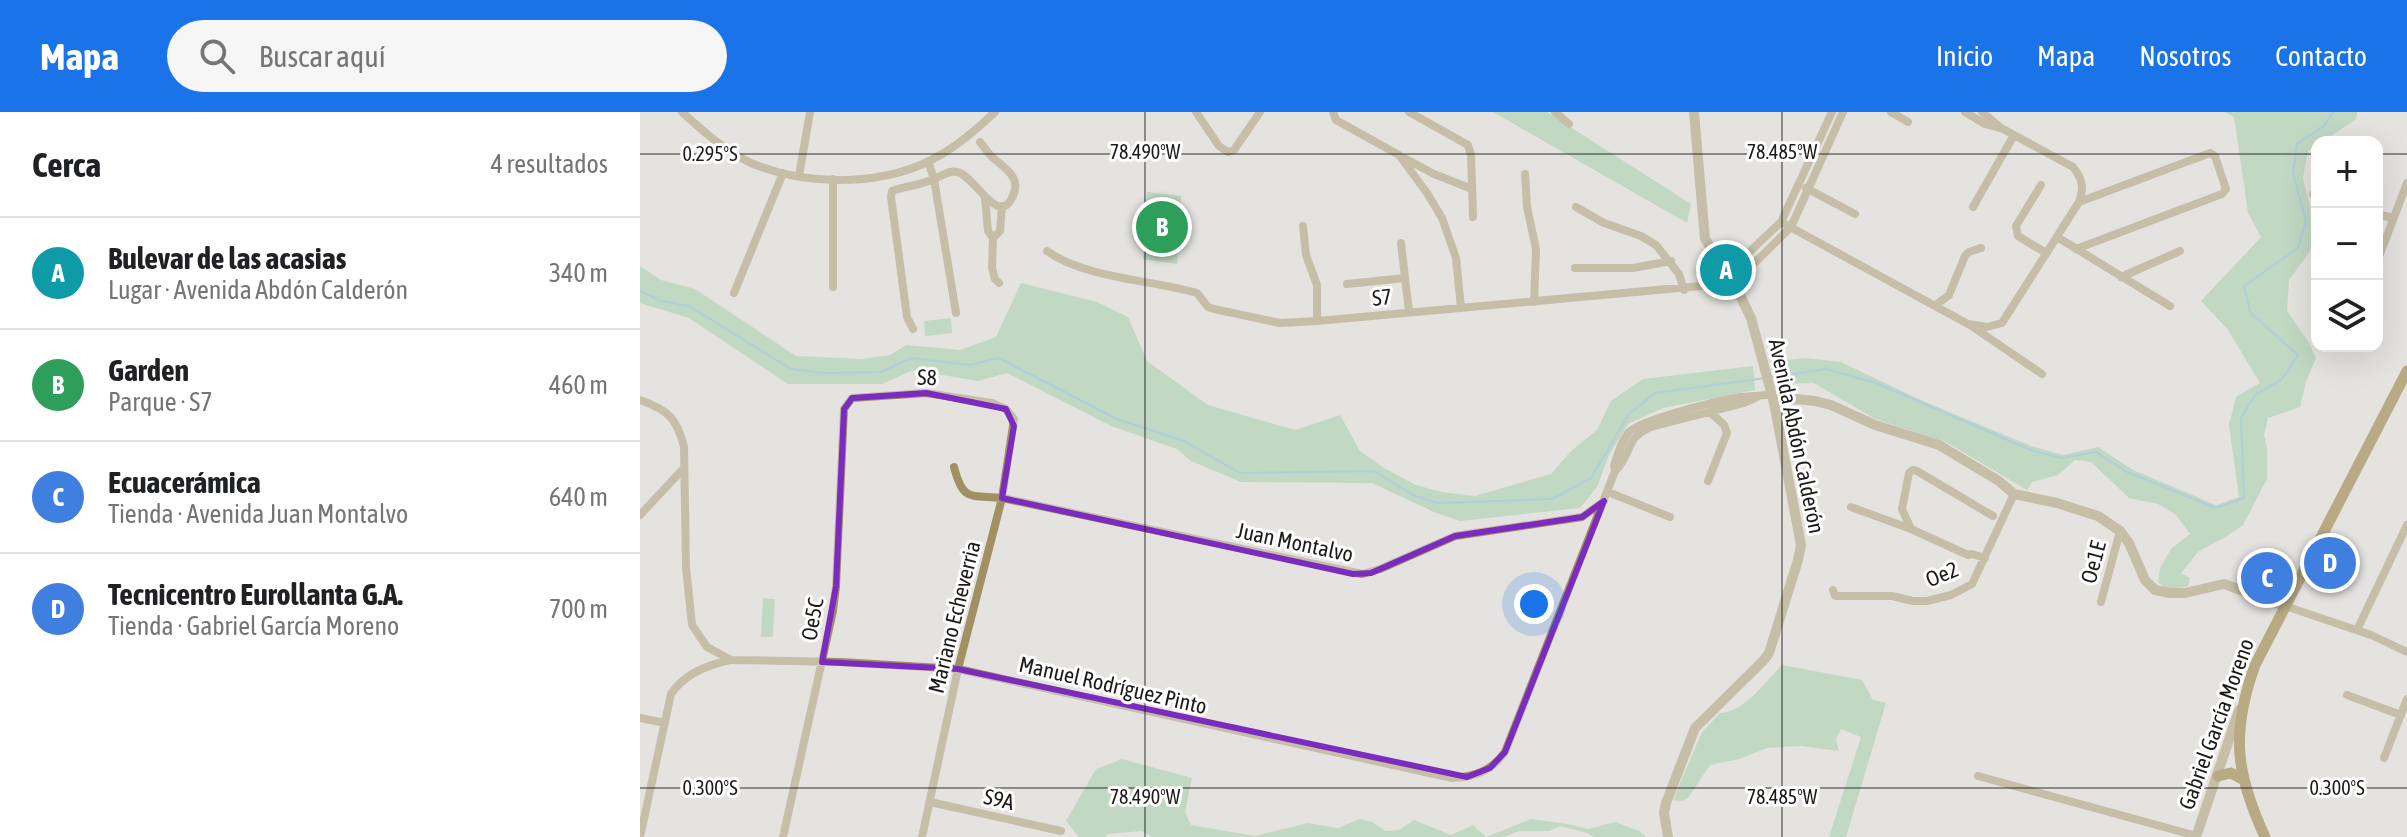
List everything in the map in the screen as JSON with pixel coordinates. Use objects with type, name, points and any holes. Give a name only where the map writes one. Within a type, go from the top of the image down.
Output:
[{"type":"main road","name":"Gabriel García Moreno","points":[[2243,698],[2255,665],[2407,371]]},
{"type":"main road","points":[[2243,698],[2239,731],[2244,780],[2265,837]]},
{"type":"main road","points":[[2218,776],[2231,773],[2244,780]]},
{"type":"street","points":[[682,112],[714,141],[751,162],[783,173],[833,179],[885,175],[928,161],[941,155],[995,112]]},
{"type":"street","points":[[799,176],[810,112]]},
{"type":"street","points":[[1196,112],[1219,146],[1228,152],[1234,150],[1260,112]]},
{"type":"street","points":[[1333,112],[1336,120],[1399,155],[1434,174],[1472,189]]},
{"type":"street","points":[[1409,112],[1466,143],[1471,155],[1473,217]]},
{"type":"street","points":[[1555,112],[1569,124]]},
{"type":"street","name":"Avenida Abdón Calderón","points":[[1668,837],[1664,813],[1666,803],[1695,728],[1763,661],[1773,645],[1801,545],[1772,395],[1751,318],[1734,283],[1705,239],[1694,112]]},
{"type":"street","points":[[1726,274],[1781,222],[1832,112]]},
{"type":"street","points":[[1734,283],[1791,227],[1843,112]]},
{"type":"street","points":[[1891,112],[1908,122]]},
{"type":"street","points":[[1965,112],[1985,124],[2003,129]]},
{"type":"street","points":[[1968,324],[1987,327],[2002,323],[2079,202],[2083,188],[2079,174],[2073,167],[2003,129],[1982,112]]},
{"type":"street","points":[[1822,134],[1832,137]]},
{"type":"street","points":[[1973,207],[2014,135]]},
{"type":"street","points":[[980,142],[1013,175],[1016,186],[1014,196],[1002,206],[985,199]]},
{"type":"street","points":[[2076,249],[2222,194],[2226,189],[2215,156],[2210,153],[2079,202]]},
{"type":"street","points":[[1399,155],[1442,218],[1458,270],[1461,308]]},
{"type":"street","points":[[928,161],[934,179],[956,313]]},
{"type":"street","points":[[913,329],[907,317],[892,191],[943,174],[959,172],[975,182],[985,199],[988,231],[993,238],[992,268],[999,283]]},
{"type":"street","points":[[734,293],[783,173]]},
{"type":"street","points":[[1422,186],[1424,179],[1434,174]]},
{"type":"street","points":[[1525,174],[1527,207],[1536,249],[1534,302]]},
{"type":"street","points":[[833,179],[833,287]]},
{"type":"street","points":[[2383,246],[2407,183]]},
{"type":"street","points":[[1798,184],[1855,214]]},
{"type":"street","points":[[2041,185],[2016,226],[2016,232],[2046,253]]},
{"type":"street","points":[[993,238],[1000,231],[1002,206]]},
{"type":"street","points":[[1576,207],[1604,223],[1641,236],[1656,245],[1671,261],[1684,290]]},
{"type":"street","points":[[2383,216],[2393,218]]},
{"type":"street","points":[[1781,222],[1936,305],[2042,374]]},
{"type":"street","points":[[1303,226],[1306,255],[1317,285],[1317,321]]},
{"type":"street","points":[[2057,237],[2170,306]]},
{"type":"street","points":[[1401,243],[1409,312]]},
{"type":"street","points":[[1936,305],[1949,295],[1965,256],[1981,248]]},
{"type":"street","name":"S7","points":[[1047,251],[1084,268],[1197,293],[1208,307],[1214,309],[1280,323],[1684,290],[1734,283]]},
{"type":"street","points":[[2121,277],[2180,251]]},
{"type":"street","points":[[1575,268],[1633,268],[1671,261]]},
{"type":"street","points":[[1347,284],[1405,278]]},
{"type":"street","name":"S8","points":[[847,403],[852,398],[926,393],[992,403],[1006,409]]},
{"type":"street","points":[[1670,517],[1606,496],[1623,442],[1639,425],[1742,397],[1772,395],[1815,401],[1875,425],[1924,439],[1960,457],[2014,494],[2098,516],[2120,531],[2129,543],[2145,580],[2155,590],[2185,593],[2224,584],[2357,630],[2407,652]]},
{"type":"street","points":[[1615,471],[1620,468],[1632,440],[1642,431],[1757,397]]},
{"type":"street","points":[[640,400],[670,415],[679,428],[684,447],[686,567],[692,625],[707,647],[731,660]]},
{"type":"street","name":"Oe5C","points":[[783,837],[836,586],[844,409],[847,403]]},
{"type":"street","name":"Mariano Echeverria","points":[[922,837],[958,669],[1002,498],[1014,426],[1014,419],[1006,409]]},
{"type":"street","points":[[1708,481],[1727,433],[1724,425],[1710,412]]},
{"type":"street","points":[[640,515],[685,467]]},
{"type":"street","name":"Juan Montalvo","points":[[954,467],[962,491],[1362,574],[1455,536],[1582,517],[1606,496]]},
{"type":"street","points":[[1889,521],[1899,517],[1909,473],[1913,470],[1993,516]]},
{"type":"street","name":"Oe2","points":[[1833,590],[1835,596],[1892,596],[1927,601],[1951,595],[1972,584],[2014,494]]},
{"type":"street","name":"Manuel Rodríguez Pinto","points":[[731,660],[958,669],[1452,778],[1467,777],[1490,768],[1510,742],[1606,496]]},
{"type":"street","points":[[1851,507],[1972,554],[1983,562]]},
{"type":"street","points":[[1902,509],[1911,529]]},
{"type":"street","points":[[2357,630],[2407,525]]},
{"type":"street","name":"Oe1E","points":[[2101,602],[2120,531]]},
{"type":"street","points":[[640,837],[671,694],[677,685],[705,667],[731,660]]},
{"type":"street","points":[[2347,695],[2401,715]]},
{"type":"street","name":"Gabriel García Moreno","points":[[2196,836],[2243,698]]},
{"type":"street","points":[[2384,758],[2407,699]]},
{"type":"street","points":[[640,718],[665,723]]},
{"type":"street","points":[[1978,776],[2196,836]]},
{"type":"street","name":"S9A","points":[[930,802],[1061,831]]},
{"type":"highlighted area","points":[[926,393],[1006,409],[1014,426],[1002,498],[1353,574],[1371,573],[1455,536],[1582,517],[1604,501],[1505,752],[1490,768],[1467,777],[958,669],[822,662],[836,586],[844,409],[852,398]]},
{"type":"green space","points":[[1493,112],[1547,112],[1691,204],[1687,223]]},
{"type":"green space","points":[[2225,112],[2357,112],[2356,119],[2331,136],[2311,136],[2311,149],[2308,151],[2303,178],[2310,206],[2311,250],[2289,280],[2287,311],[2316,358],[2300,407],[2268,418],[2264,435],[2267,479],[2243,525],[2199,551],[2181,573],[2190,578],[2188,586],[2168,588],[2158,582],[2160,568],[2171,549],[2190,534],[2176,515],[2158,504],[2129,498],[2091,462],[2075,460],[2058,475],[2032,482],[2027,490],[1946,442],[1875,419],[1814,383],[1777,384],[1771,367],[1776,361],[1805,358],[1841,362],[1923,401],[2031,446],[2063,455],[2098,447],[2133,470],[2216,505],[2239,497],[2229,425],[2236,397],[2260,383],[2228,330],[2201,301],[2261,237],[2248,213],[2234,117]]},
{"type":"green space","points":[[1147,192],[1181,196],[1177,264],[1143,259]]},
{"type":"green space","points":[[640,266],[661,280],[695,289],[796,356],[862,359],[890,355],[906,345],[960,350],[996,337],[1021,283],[1097,302],[1128,317],[1147,361],[1208,405],[1295,430],[1340,415],[1360,451],[1384,468],[1416,485],[1475,496],[1551,474],[1571,451],[1597,430],[1611,401],[1643,379],[1753,366],[1755,390],[1663,408],[1628,424],[1609,455],[1597,487],[1580,508],[1460,521],[1372,483],[1241,482],[1191,461],[1177,449],[1111,426],[1007,373],[978,381],[913,370],[882,384],[788,384],[689,318],[640,303]]},
{"type":"green space","points":[[951,318],[952,333],[925,336],[924,321]]},
{"type":"green space","points":[[763,598],[775,599],[773,637],[761,637]]},
{"type":"green space","points":[[1782,665],[1862,680],[1873,700],[1886,703],[1846,837],[1829,837],[1861,737],[1841,729],[1836,739],[1839,751],[1801,746],[1767,748],[1739,759],[1710,765],[1688,798],[1673,800],[1702,732],[1720,713],[1746,702]]},
{"type":"green space","points":[[1122,759],[1192,778],[1185,812],[1191,825],[1255,836],[1308,823],[1338,828],[1359,819],[1372,822],[1385,831],[1399,830],[1414,820],[1451,835],[1473,825],[1486,837],[1152,837],[1142,831],[1107,834],[1106,837],[1079,837],[1066,821],[1096,769]]},
{"type":"green space","points":[[1531,819],[1588,829],[1615,822],[1646,837],[1594,837],[1560,826],[1549,831],[1519,831],[1504,837],[1486,837]]},
{"type":"waterway","points":[[1771,377],[1826,369],[1876,383],[2033,451],[2063,458],[2096,452],[2127,472],[2216,508],[2244,498],[2241,418],[2255,395],[2281,380],[2298,355],[2250,312],[2244,286],[2298,248],[2306,221],[2293,173],[2297,144],[2324,126],[2333,112]]},
{"type":"waterway","points":[[640,291],[661,301],[689,306],[791,369],[823,373],[881,372],[911,358],[970,365],[999,358],[1117,419],[1184,441],[1240,473],[1374,471],[1413,495],[1438,503],[1552,499],[1591,478],[1629,414],[1655,393],[1765,378]]},
{"type":"place","name":"Garden","points":[[1162,227]]},
{"type":"place","name":"Bulevar de las acasias","points":[[1726,270]]},
{"type":"place","name":"Tecnicentro Eurollanta G.A.","points":[[2330,563]]},
{"type":"place","name":"Ecuacerámica","points":[[2267,578]]}]
